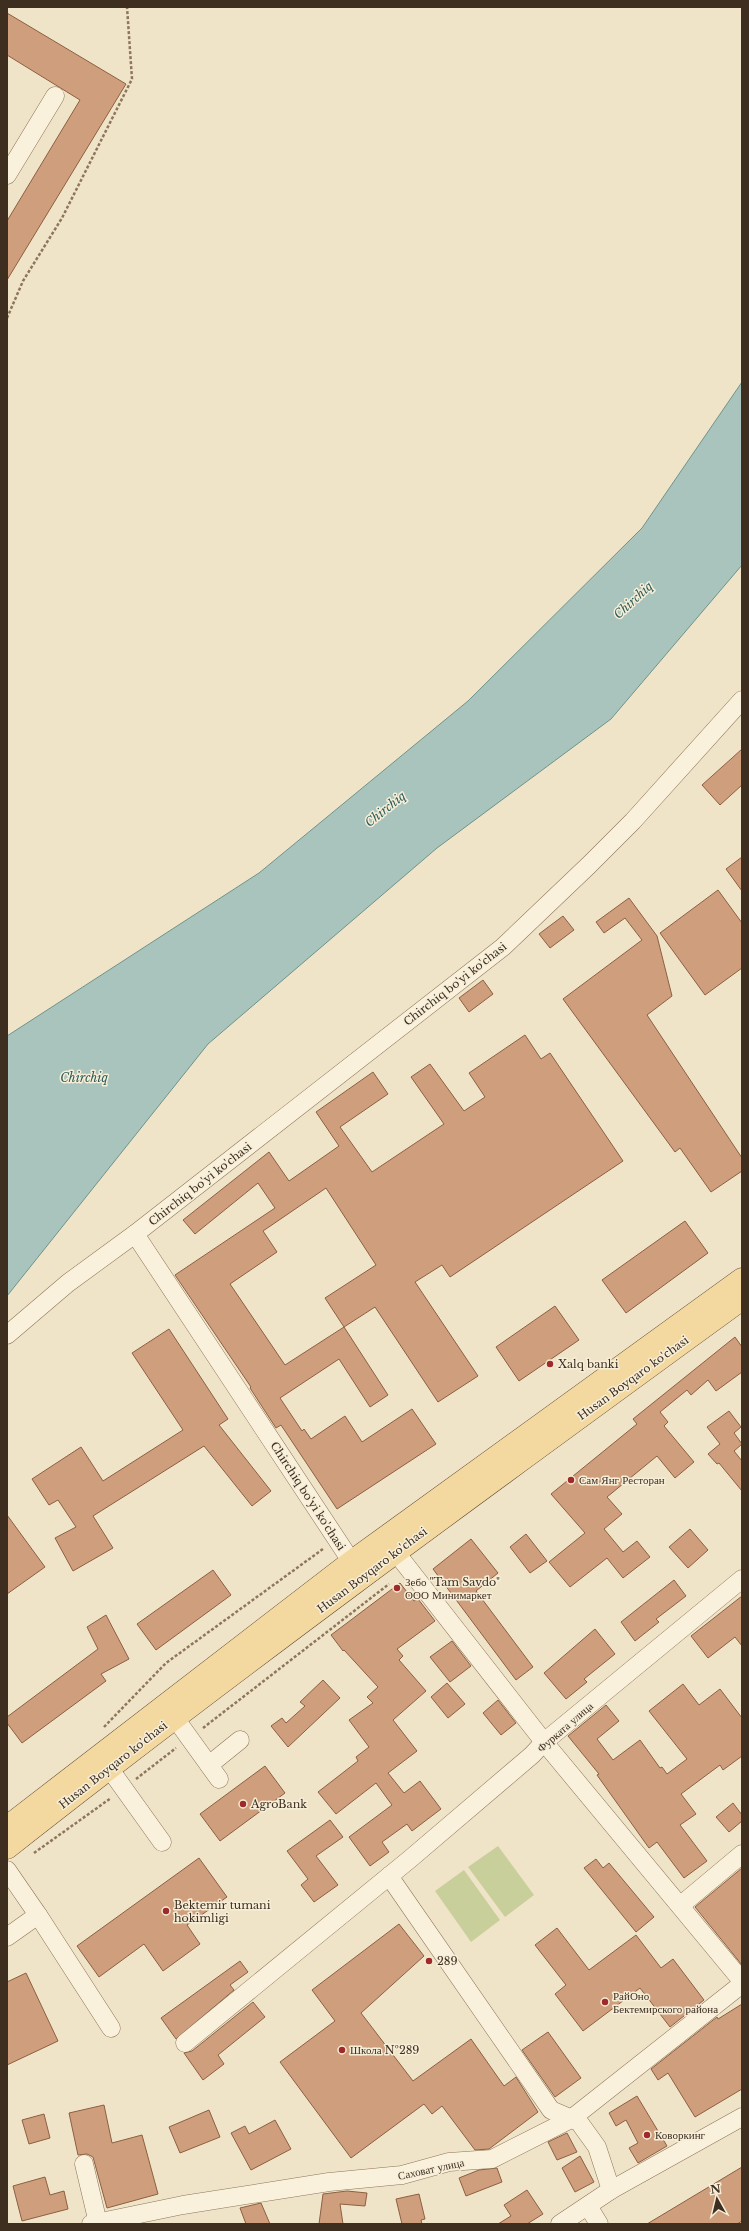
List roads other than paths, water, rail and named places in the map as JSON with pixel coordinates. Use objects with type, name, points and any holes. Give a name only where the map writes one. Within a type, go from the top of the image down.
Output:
[{"type":"main road","name":"Husan Boyqaro ko'chasi","points":[[390,1545],[742,1278]]},
{"type":"main road","name":"Husan Boyqaro ko'chasi","points":[[7,1827],[122,1737],[356,1569],[742,1299]]},
{"type":"main road","name":"Husan Boyqaro ko'chasi","points":[[7,1848],[175,1718],[356,1569]]},
{"type":"street","points":[[7,175],[55,96]]},
{"type":"street","name":"Chirchiq bo'yi ko'chasi","points":[[7,1335],[68,1283],[135,1234],[503,947],[633,820],[742,700]]},
{"type":"street","name":"Chirchiq bo'yi ko'chasi","points":[[135,1234],[356,1569]]},
{"type":"street","points":[[390,1545],[544,1742],[681,1905],[742,1981]]},
{"type":"street","name":"Фурката улица","points":[[185,2043],[389,1876],[532,1755],[544,1742],[742,1579]]},
{"type":"street","points":[[175,1718],[214,1772],[240,1740]]},
{"type":"street","points":[[109,1768],[162,1842]]},
{"type":"street","points":[[681,1905],[742,1854]]},
{"type":"street","points":[[7,1870],[111,2028]]},
{"type":"street","points":[[389,1876],[551,2110],[579,2122],[597,2147],[611,2190]]},
{"type":"street","points":[[7,1938],[38,1915]]},
{"type":"street","name":"Саховат улица","points":[[95,2223],[183,2205],[329,2182],[402,2175],[449,2162],[492,2159],[571,2119],[742,1984]]},
{"type":"street","points":[[560,2224],[611,2190],[742,2117]]},
{"type":"street","points":[[84,2164],[95,2223]]},
{"type":"street","points":[[588,2206],[599,2224]]},
{"type":"water","name":"Chirchiq","points":[[742,382],[742,565],[611,719],[437,848],[208,1044],[7,1296],[7,1036],[259,873],[468,701],[642,528]]},
{"type":"place","name":"Xalq banki","points":[[550,1364]]},
{"type":"place","name":"Сам Янг Ресторан","points":[[571,1480]]},
{"type":"place","name":"Зебо \"Tam Savdo\" ООО Минимаркет","points":[[397,1588]]},
{"type":"place","name":"AgroBank","points":[[243,1804]]},
{"type":"place","name":"Bektemir tumani hokimligi","points":[[166,1911]]},
{"type":"place","name":"289","points":[[429,1961]]},
{"type":"place","name":"РайОно Бектемирского района","points":[[605,2002]]},
{"type":"place","name":"Школа №289","points":[[342,2050]]},
{"type":"place","name":"Коворкинг","points":[[647,2135]]}]
